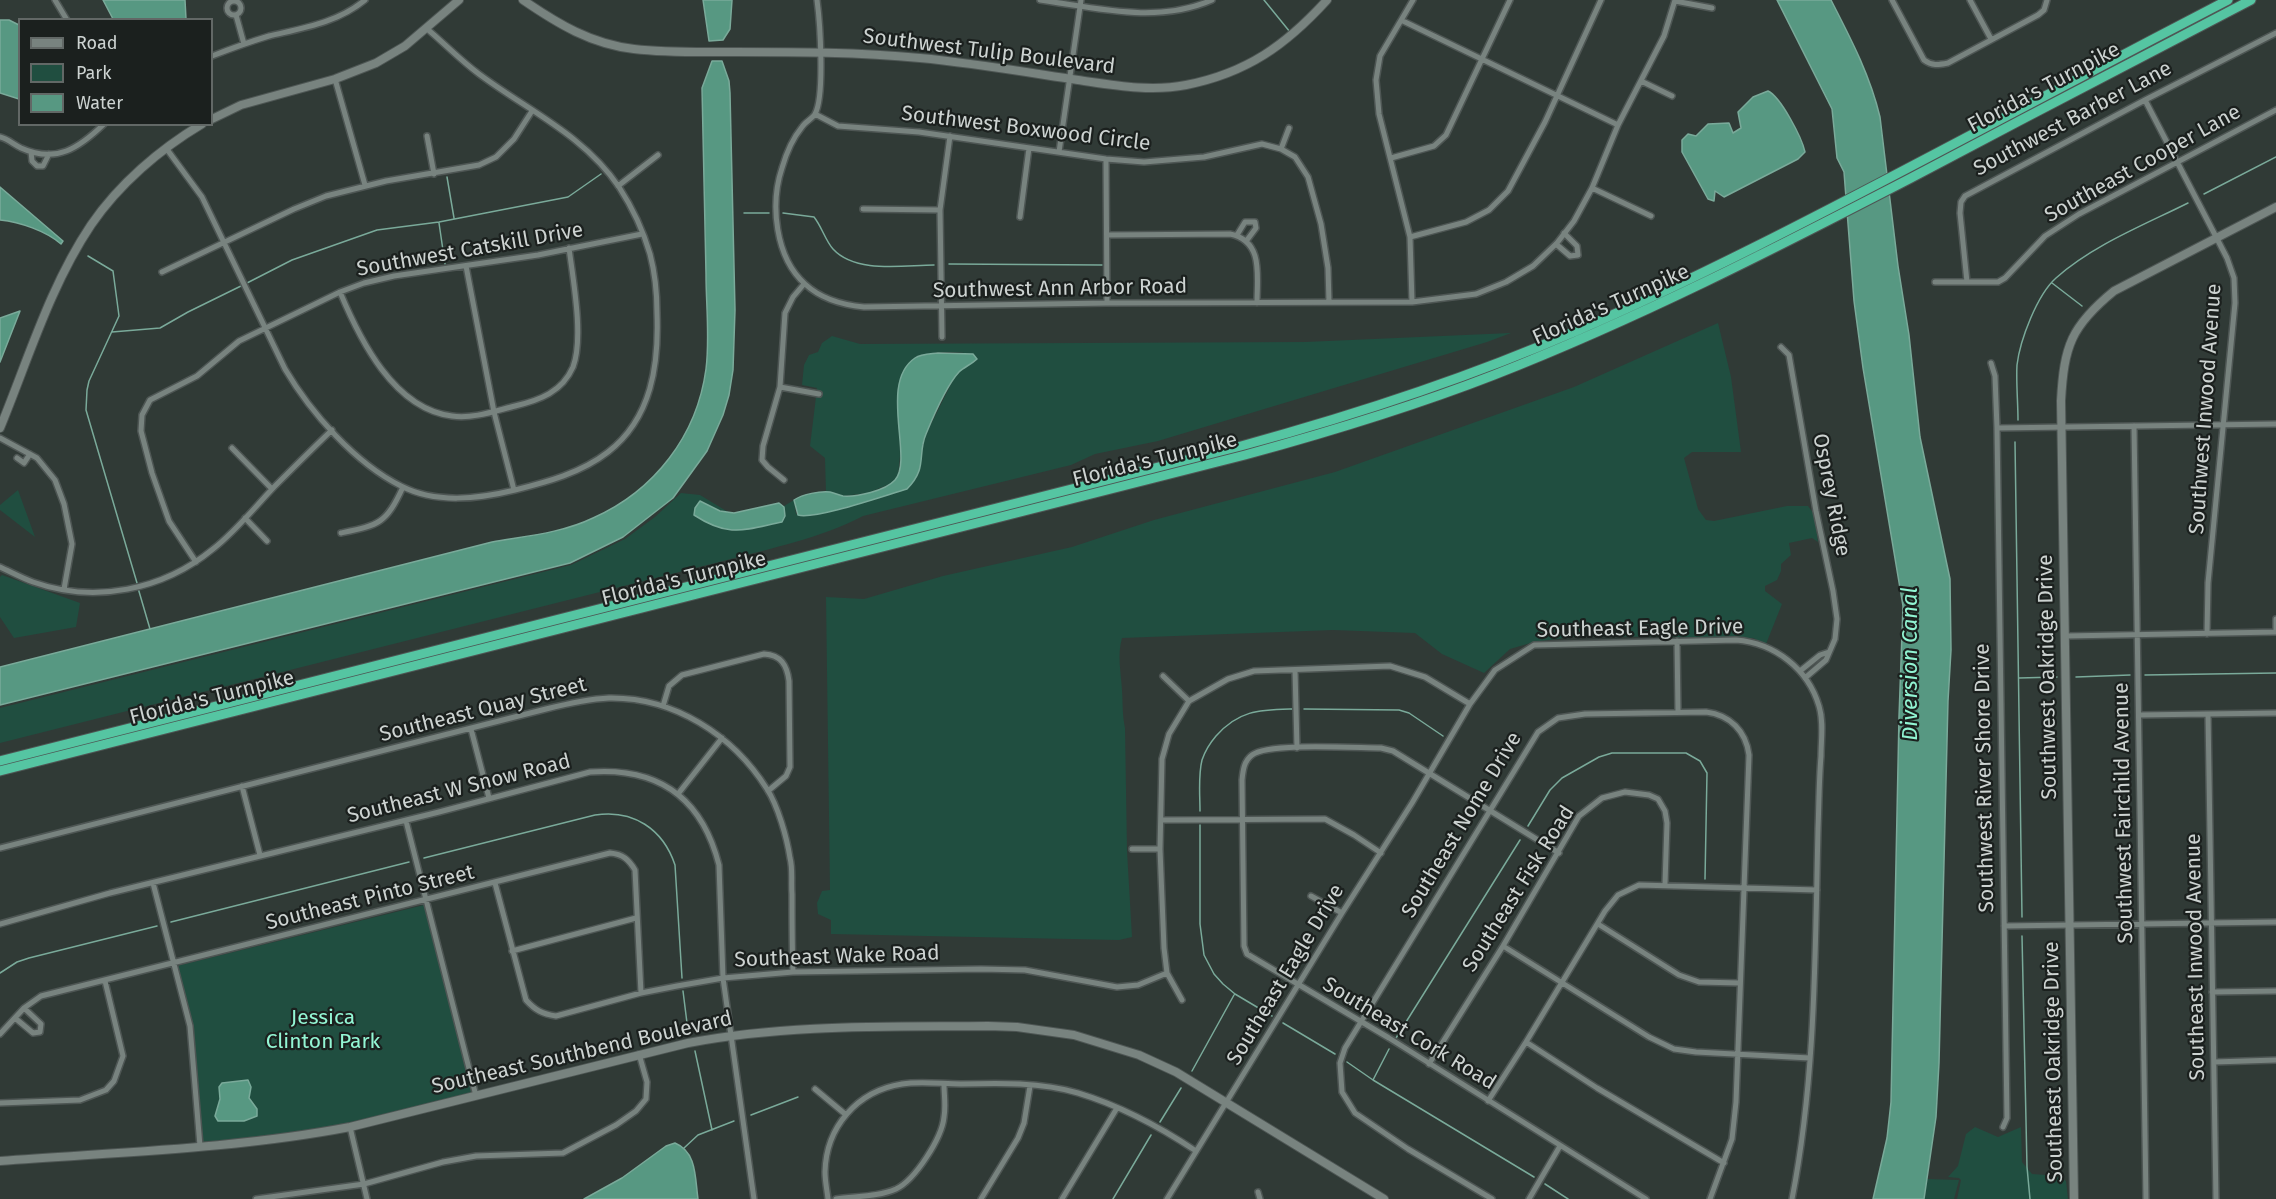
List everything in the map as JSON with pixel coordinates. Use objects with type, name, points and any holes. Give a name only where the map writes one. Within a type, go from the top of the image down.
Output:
[{"type":"highway","name":"Florida's Turnpike","points":[[0,771],[1322,434],[1493,375],[1665,302],[1841,214],[1899,178],[2228,0]]},
{"type":"highway","name":"Florida's Turnpike","points":[[0,761],[1318,425],[1489,366],[1660,294],[1840,204],[1899,178],[2251,0]]},
{"type":"street","points":[[55,0],[66,18]]},
{"type":"street","points":[[213,56],[244,44],[332,20],[365,0]]},
{"type":"street","points":[[213,119],[241,105],[335,79],[376,63],[405,46],[459,0]]},
{"type":"street","name":"Southwest Tulip Boulevard","points":[[523,0],[556,23],[590,39],[634,49],[820,53],[920,58],[1138,88],[1184,85],[1237,70],[1274,50],[1292,36],[1327,0]]},
{"type":"street","name":"Southwest Ann Arbor Road","points":[[817,0],[821,86],[815,114],[797,134],[782,169],[777,190],[776,216],[781,244],[790,265],[804,284],[830,299],[854,306],[941,307],[1107,303],[1412,302],[1476,294],[1496,286],[1533,266],[1556,244],[1574,221],[1592,188],[1618,125],[1664,36],[1675,0]]},
{"type":"street","points":[[1040,0],[1080,3],[1140,14],[1177,11],[1212,0]]},
{"type":"street","points":[[1412,302],[1410,237],[1378,114],[1376,80],[1380,56],[1403,21],[1413,0]]},
{"type":"street","points":[[1390,158],[1434,146],[1446,135],[1510,0]]},
{"type":"street","points":[[1410,237],[1451,228],[1489,210],[1508,191],[1524,164],[1601,0]]},
{"type":"street","points":[[1675,0],[1712,8]]},
{"type":"street","points":[[1892,0],[1924,60],[1930,64],[1940,65],[1948,63],[2038,15],[2044,10],[2047,0]]},
{"type":"street","points":[[1970,0],[1991,39]]},
{"type":"street","points":[[1059,152],[1080,3]]},
{"type":"street","points":[[236,15],[244,44]]},
{"type":"street","points":[[1403,21],[1618,125]]},
{"type":"street","points":[[165,148],[202,197],[295,387],[332,430],[374,470],[403,487],[451,499],[488,496],[574,473],[609,452],[628,431],[644,407],[654,380],[658,346],[656,292],[650,253],[636,217],[618,186],[578,141],[477,73],[426,28]]},
{"type":"street","name":"Southwest Barber Lane","points":[[1967,282],[1960,213],[1961,202],[1965,196],[2276,33]]},
{"type":"street","points":[[335,79],[365,185]]},
{"type":"street","points":[[1641,81],[1672,96]]},
{"type":"street","name":"Southwest Inwood Avenue","points":[[2145,100],[2217,237],[2234,278],[2235,303],[2208,583],[2208,634]]},
{"type":"street","name":"Southeast Cooper Lane","points":[[1935,282],[1998,282],[2005,278],[2045,236],[2079,214],[2276,110]]},
{"type":"street","points":[[162,272],[294,208],[326,196],[365,185],[478,165],[496,157],[514,139],[532,111]]},
{"type":"street","name":"Southwest Boxwood Circle","points":[[815,114],[838,126],[900,130],[1106,159],[1144,162],[1168,162],[1204,157],[1250,145],[1262,144],[1281,148]]},
{"type":"street","points":[[0,136],[31,152],[50,154],[64,152],[84,144],[102,126]]},
{"type":"street","points":[[0,428],[58,284],[93,223],[115,195],[165,148],[199,126]]},
{"type":"street","points":[[1289,128],[1281,148],[1295,157],[1308,177],[1321,224],[1328,268],[1329,302]]},
{"type":"street","points":[[427,136],[434,174]]},
{"type":"street","points":[[942,337],[939,210],[950,136]]},
{"type":"street","points":[[1020,218],[1029,148]]},
{"type":"street","points":[[31,152],[32,161],[37,166],[43,166],[50,154]]},
{"type":"street","points":[[618,186],[658,156]]},
{"type":"street","points":[[1106,159],[1107,303]]},
{"type":"street","points":[[1592,188],[1651,216]]},
{"type":"street","name":"Southwest Oakridge Drive","points":[[2070,925],[2062,427],[2064,364],[2069,345],[2078,328],[2093,309],[2114,291],[2276,207]]},
{"type":"street","points":[[863,209],[939,210]]},
{"type":"street","points":[[1237,235],[1245,222],[1255,222],[1256,228],[1247,240]]},
{"type":"street","points":[[1556,244],[1570,256],[1578,255],[1577,246],[1564,233]]},
{"type":"street","name":"Southwest Catskill Drive","points":[[196,562],[169,521],[162,506],[141,431],[142,415],[150,400],[197,376],[230,347],[340,292],[364,283],[642,234]]},
{"type":"street","points":[[1107,235],[1237,235],[1247,240],[1254,250],[1257,303]]},
{"type":"street","points":[[340,292],[370,354],[389,378],[428,409],[452,416],[472,416],[534,401],[552,394],[565,381],[573,365],[577,312],[569,248]]},
{"type":"street","points":[[466,266],[494,411],[514,490]]},
{"type":"street","points":[[784,480],[762,460],[763,446],[780,387],[785,313],[793,297],[804,284]]},
{"type":"street","name":"Osprey Ridge","points":[[1781,346],[1789,355],[1816,511],[1836,607],[1837,630],[1826,660],[1805,678]]},
{"type":"street","name":"Southwest River Shore Drive","points":[[1991,363],[1995,376],[1997,428],[2007,1118],[2003,1127]]},
{"type":"street","points":[[780,387],[819,394]]},
{"type":"street","points":[[1997,428],[2276,424]]},
{"type":"street","name":"Southwest Fairchild Avenue","points":[[2134,426],[2146,1199]]},
{"type":"street","points":[[0,567],[34,582],[64,589],[114,592],[137,588],[180,572],[215,548],[332,430]]},
{"type":"street","points":[[0,438],[30,454],[43,464],[55,480],[72,544],[64,589]]},
{"type":"street","points":[[232,448],[272,489]]},
{"type":"street","points":[[22,450],[16,460],[24,463],[30,454]]},
{"type":"street","points":[[341,533],[371,526],[386,518],[403,487]]},
{"type":"street","points":[[245,518],[267,541]]},
{"type":"street","points":[[2066,636],[2276,632],[2276,619]]},
{"type":"street","name":"Southeast Eagle Drive","points":[[1167,1199],[1430,774],[1470,704],[1495,670],[1534,645],[1736,640],[1756,643],[1780,654],[1800,671],[1819,706],[1822,724],[1817,890],[1805,1126],[1792,1199]]},
{"type":"street","points":[[1677,641],[1678,712]]},
{"type":"street","points":[[1800,671],[1820,655],[1829,652]]},
{"type":"street","points":[[663,706],[669,686],[682,675],[764,654],[775,656],[783,661],[789,681],[790,767],[786,776],[768,791]]},
{"type":"street","points":[[1815,660],[1820,666]]},
{"type":"street","points":[[1182,1000],[1167,973],[1162,920],[1160,849],[1162,759],[1169,734],[1189,701],[1228,679],[1254,671],[1390,666],[1425,677],[1470,704]]},
{"type":"street","points":[[1295,670],[1297,748]]},
{"type":"street","points":[[1163,676],[1189,701]]},
{"type":"street","name":"Southeast Quay Street","points":[[0,848],[546,709],[595,699],[617,698],[663,706],[704,724],[743,758],[768,791],[782,825],[791,859],[792,972]]},
{"type":"street","name":"Southeast Nome Drive","points":[[1492,1199],[1408,1149],[1355,1113],[1342,1092],[1340,1063],[1345,1048],[1538,732],[1558,718],[1585,714],[1678,712],[1706,712],[1726,718],[1740,730],[1747,743],[1749,755],[1736,1102],[1732,1139],[1710,1199]]},
{"type":"street","points":[[2139,715],[2276,713]]},
{"type":"street","name":"Southeast Inwood Avenue","points":[[2208,714],[2216,1199]]},
{"type":"street","points":[[471,729],[489,798]]},
{"type":"street","points":[[678,795],[722,738]]},
{"type":"street","name":"Southeast Cork Road","points":[[1559,853],[1399,754],[1386,749],[1261,750],[1251,755],[1243,767],[1241,820],[1244,946],[1247,954],[1430,1064],[1646,1199]]},
{"type":"street","name":"Southeast W Snow Road","points":[[0,924],[260,855],[590,772],[632,773],[651,778],[678,795],[696,811],[715,848],[719,866],[723,978],[731,1035]]},
{"type":"street","points":[[242,786],[260,855]]},
{"type":"street","name":"Southeast Fisk Road","points":[[1430,1064],[1559,853],[1579,816],[1602,798],[1624,792],[1649,795],[1658,799],[1665,811],[1667,823],[1665,884]]},
{"type":"street","points":[[1161,820],[1324,819],[1381,853]]},
{"type":"street","points":[[406,820],[476,1096]]},
{"type":"street","points":[[1132,849],[1160,849]]},
{"type":"street","name":"Southeast Pinto Street","points":[[0,1034],[24,1008],[41,996],[495,883],[593,856],[618,854],[629,860],[635,870],[637,882],[636,918],[641,993]]},
{"type":"street","points":[[153,883],[190,1026],[200,1146]]},
{"type":"street","name":"Southeast Wake Road","points":[[495,883],[526,1000],[534,1010],[555,1016],[641,993],[723,978],[792,972],[1006,969],[1069,977],[1117,987],[1138,985],[1167,973]]},
{"type":"street","points":[[1488,1101],[1611,903],[1629,888],[1639,885],[1665,884],[1817,890]]},
{"type":"street","points":[[1311,896],[1342,913]]},
{"type":"street","points":[[512,951],[636,918]]},
{"type":"street","points":[[2004,926],[2276,922]]},
{"type":"street","points":[[1598,924],[1679,975],[1699,982],[1740,983]]},
{"type":"street","name":"Southeast Oakridge Drive","points":[[2070,925],[2074,1199]]},
{"type":"street","points":[[1503,946],[1649,1037],[1674,1049],[1809,1058]]},
{"type":"street","points":[[0,1103],[80,1100],[106,1090],[114,1081],[123,1056],[105,981]]},
{"type":"street","points":[[2212,992],[2276,991]]},
{"type":"street","points":[[15,1018],[33,1033],[39,1032],[42,1028],[41,1024],[24,1008]]},
{"type":"street","name":"Southeast Southbend Boulevard","points":[[0,1161],[256,1142],[350,1127],[639,1054],[731,1035],[790,1029],[988,1026],[1050,1030],[1139,1055],[1176,1072],[1384,1199]]},
{"type":"street","points":[[731,1035],[754,1199]]},
{"type":"street","points":[[1526,1042],[1597,1088],[1724,1163]]},
{"type":"street","points":[[256,1199],[364,1184],[476,1155],[562,1153],[616,1125],[636,1111],[646,1099],[647,1082],[639,1054]]},
{"type":"street","points":[[2214,1062],[2276,1060]]},
{"type":"street","points":[[828,1199],[825,1173],[834,1130],[845,1114],[865,1098],[903,1084],[998,1083],[1077,1093],[1162,1128],[1196,1151]]},
{"type":"street","points":[[836,1199],[899,1188],[914,1174],[937,1138],[944,1118],[944,1084]]},
{"type":"street","points":[[981,1199],[1018,1138],[1024,1123],[1030,1086]]},
{"type":"street","points":[[815,1089],[845,1114]]},
{"type":"street","points":[[1062,1199],[1117,1108]]},
{"type":"street","points":[[350,1127],[367,1199]]},
{"type":"street","points":[[1528,1199],[1560,1146]]},
{"type":"street","points":[[1258,1192],[1260,1199]]},
{"type":"green space","points":[[1718,323],[1731,377],[1741,452],[1692,452],[1684,458],[1698,509],[1706,520],[1714,521],[1787,506],[1808,506],[1814,514],[1818,542],[1812,538],[1789,543],[1791,555],[1781,564],[1777,580],[1765,586],[1765,591],[1782,604],[1766,644],[1753,638],[1578,636],[1534,642],[1510,649],[1484,673],[1442,654],[1415,633],[1333,630],[1122,638],[1120,664],[1125,728],[1127,851],[1132,937],[1119,940],[831,934],[831,920],[818,914],[817,903],[822,891],[830,890],[826,597],[864,599],[943,576],[1072,547],[1154,520],[1335,472],[1574,387]]},
{"type":"green space","points":[[1511,333],[1158,441],[1095,454],[1071,465],[863,516],[847,524],[779,547],[0,743],[0,708],[571,565],[625,539],[655,517],[681,493],[700,495],[728,512],[720,511],[701,501],[732,531],[782,522],[784,506],[794,500],[796,514],[810,516],[902,490],[923,446],[925,436],[954,378],[960,370],[976,361],[973,354],[937,353],[926,355],[909,365],[899,387],[898,476],[892,483],[868,493],[843,496],[826,492],[825,458],[810,446],[816,397],[821,397],[822,393],[816,391],[817,388],[802,385],[804,365],[809,355],[818,352],[822,343],[832,336],[860,344],[1305,342]]},
{"type":"green space","points":[[18,490],[35,537],[0,510],[0,505]]},
{"type":"green space","points":[[2,575],[80,603],[76,627],[14,638],[0,617],[0,577]]},
{"type":"green space","name":"Jessica Clinton Park","points":[[424,905],[472,1093],[342,1126],[202,1143],[193,1035],[177,966]]},
{"type":"green space","points":[[1975,1127],[1998,1137],[2021,1127],[2022,1162],[2032,1174],[2059,1176],[2066,1181],[2068,1199],[1957,1199],[1961,1180],[1948,1177],[1958,1166],[1966,1134]]},
{"type":"green space","points":[[1926,1179],[1959,1180],[1954,1199],[1924,1199]]},
{"type":"water","points":[[103,0],[185,0],[186,18],[112,18]]},
{"type":"water","points":[[703,0],[732,0],[730,29],[723,40],[709,41]]},
{"type":"water","name":"Diversion Canal","points":[[1777,0],[1831,0],[1859,57],[1876,102],[1880,117],[1898,266],[1909,335],[1920,437],[1950,579],[1951,650],[1939,1063],[1936,1117],[1924,1199],[1873,1199],[1887,1138],[1891,1102],[1903,606],[1863,368],[1854,301],[1844,172],[1837,158],[1832,109]]},
{"type":"water","points":[[0,20],[9,20],[18,24],[18,99],[0,93]]},
{"type":"water","points":[[712,61],[722,61],[729,81],[730,93],[735,310],[733,370],[723,415],[707,451],[673,498],[623,537],[570,563],[0,705],[0,667],[492,542],[569,527],[615,507],[653,477],[669,458],[693,417],[706,369],[708,333],[702,88]]},
{"type":"water","points":[[1768,91],[1779,101],[1790,118],[1805,152],[1798,159],[1724,197],[1715,191],[1714,201],[1708,199],[1682,152],[1682,140],[1688,134],[1696,136],[1708,124],[1729,123],[1733,133],[1741,128],[1738,112],[1753,97]]},
{"type":"water","points":[[0,187],[63,241],[61,244],[32,228],[0,220]]},
{"type":"water","points":[[20,311],[0,362],[0,318]]},
{"type":"water","points":[[938,353],[973,354],[977,359],[959,372],[945,393],[923,442],[918,475],[907,489],[834,511],[807,516],[798,515],[794,500],[802,496],[826,492],[843,496],[863,494],[885,487],[895,480],[900,470],[901,456],[897,402],[904,370],[915,358]]},
{"type":"water","points":[[700,501],[720,511],[734,513],[779,503],[784,507],[785,516],[782,522],[747,529],[727,529],[717,527],[694,515],[695,508]]},
{"type":"water","points":[[248,1080],[251,1087],[249,1098],[257,1109],[257,1116],[244,1121],[218,1121],[215,1116],[220,1099],[219,1087],[222,1083]]},
{"type":"water","points":[[675,1143],[687,1153],[694,1166],[698,1199],[584,1199],[622,1178],[666,1146]]},
{"type":"waterway","points":[[1264,0],[1290,32]]},
{"type":"waterway","points":[[2204,194],[2276,157]]},
{"type":"waterway","points":[[247,283],[292,260],[377,230],[439,222],[568,197],[601,174]]},
{"type":"waterway","points":[[447,177],[454,218]]},
{"type":"waterway","points":[[2018,420],[2017,365],[2019,355],[2030,318],[2049,286],[2070,266],[2086,255],[2188,203]]},
{"type":"waterway","points":[[744,213],[769,213]]},
{"type":"waterway","points":[[783,213],[814,217],[833,249],[854,262],[895,267],[934,265]]},
{"type":"waterway","points":[[439,223],[445,264]]},
{"type":"waterway","points":[[88,256],[113,271],[119,316],[89,381],[86,410],[137,583]]},
{"type":"waterway","points":[[949,264],[1102,265]]},
{"type":"waterway","points":[[2052,283],[2082,306]]},
{"type":"waterway","points":[[112,332],[160,328],[243,285]]},
{"type":"waterway","points":[[2015,442],[2022,917]]},
{"type":"waterway","points":[[138,588],[150,629]]},
{"type":"waterway","points":[[2145,675],[2276,673]]},
{"type":"waterway","points":[[2076,677],[2130,675]]},
{"type":"waterway","points":[[2019,678],[2057,677]]},
{"type":"waterway","points":[[1200,811],[1202,760],[1216,736],[1241,716],[1260,711],[1292,709]]},
{"type":"waterway","points":[[1304,709],[1399,710],[1409,713],[1443,736]]},
{"type":"waterway","points":[[1528,826],[1550,790],[1562,778],[1599,757],[1612,753],[1686,753],[1700,761],[1707,773],[1705,879]]},
{"type":"waterway","points":[[424,858],[595,815],[622,815],[645,824],[663,841],[675,865],[682,978]]},
{"type":"waterway","points":[[1200,825],[1200,924],[1204,955],[1214,974],[1223,984],[1235,994],[1272,1016]]},
{"type":"waterway","points":[[1396,1038],[1520,840]]},
{"type":"waterway","points":[[171,922],[409,862]]},
{"type":"waterway","points":[[0,973],[17,962],[29,958],[157,926]]},
{"type":"waterway","points":[[2022,936],[2027,1167],[2030,1199]]},
{"type":"waterway","points":[[683,991],[687,1023]]},
{"type":"waterway","points":[[1192,1071],[1234,995]]},
{"type":"waterway","points":[[1283,1023],[1335,1054]]},
{"type":"waterway","points":[[1373,1080],[1389,1049]]},
{"type":"waterway","points":[[695,1051],[712,1130]]},
{"type":"waterway","points":[[1347,1062],[1534,1177]]},
{"type":"waterway","points":[[1160,1122],[1181,1088]]},
{"type":"waterway","points":[[751,1115],[798,1097]]},
{"type":"waterway","points":[[684,1148],[698,1135],[734,1121]]},
{"type":"waterway","points":[[1113,1199],[1151,1135]]},
{"type":"waterway","points":[[1545,1184],[1568,1199]]}]
